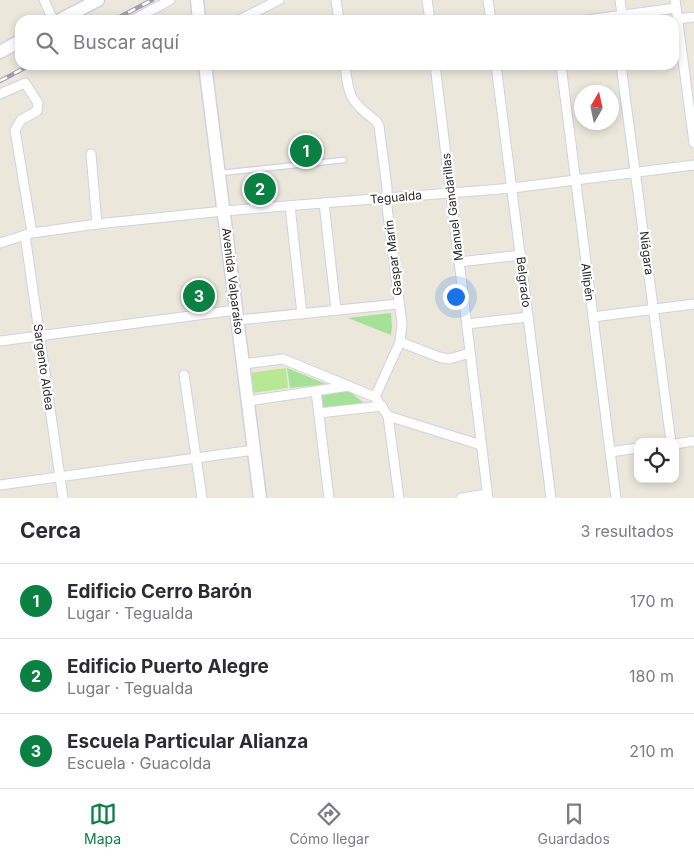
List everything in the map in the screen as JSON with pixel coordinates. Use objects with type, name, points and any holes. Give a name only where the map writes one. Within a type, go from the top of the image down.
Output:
[{"type":"main road","points":[[70,15],[98,0]]},
{"type":"main road","points":[[197,0],[198,15]]},
{"type":"main road","points":[[0,52],[15,44]]},
{"type":"main road","name":"Avenida Valparaíso","points":[[206,70],[260,498]]},
{"type":"street","points":[[44,0],[51,15]]},
{"type":"street","points":[[143,15],[170,0]]},
{"type":"street","points":[[249,15],[279,0]]},
{"type":"street","points":[[336,0],[338,15]]},
{"type":"street","points":[[427,0],[429,15]]},
{"type":"street","points":[[488,0],[490,15]]},
{"type":"street","points":[[617,15],[620,0]]},
{"type":"street","points":[[626,15],[676,4]]},
{"type":"street","points":[[679,19],[694,17]]},
{"type":"street","points":[[679,27],[694,143]]},
{"type":"street","name":"Gaspar Marín","points":[[346,70],[352,99],[379,126],[398,304],[402,324],[400,342],[375,397]]},
{"type":"street","name":"Manuel Gandarillas","points":[[436,70],[488,496]]},
{"type":"street","name":"Belgrado","points":[[497,70],[552,498]]},
{"type":"street","name":"Allipén","points":[[562,70],[616,498]]},
{"type":"street","name":"Niágara","points":[[622,70],[670,438]]},
{"type":"street","name":"Sargento Aldea","points":[[0,94],[25,83],[37,100],[38,106],[35,112],[18,123],[16,134],[29,234],[39,336],[63,498]]},
{"type":"street","points":[[91,154],[98,224]]},
{"type":"street","name":"Tegualda","points":[[0,243],[29,234],[98,224],[224,211],[512,188],[694,165]]},
{"type":"street","points":[[324,203],[336,310]]},
{"type":"street","points":[[290,206],[302,314]]},
{"type":"street","points":[[459,262],[520,255]]},
{"type":"street","points":[[0,341],[237,315],[302,314],[398,304]]},
{"type":"street","points":[[593,317],[694,304]]},
{"type":"street","points":[[466,324],[528,317]]},
{"type":"street","points":[[400,342],[449,359],[470,353]]},
{"type":"street","points":[[243,364],[283,359],[375,397],[388,416],[399,498]]},
{"type":"street","points":[[184,375],[202,498]]},
{"type":"street","points":[[248,401],[350,386]]},
{"type":"street","points":[[316,391],[329,498]]},
{"type":"street","points":[[319,413],[382,406]]},
{"type":"street","points":[[388,416],[481,445]]},
{"type":"street","points":[[679,443],[694,441]]},
{"type":"street","points":[[610,452],[634,449]]},
{"type":"street","points":[[0,485],[254,450]]},
{"type":"street","points":[[461,498],[488,496]]},
{"type":"lane","points":[[219,173],[344,160]]},
{"type":"green space","points":[[391,313],[391,335],[348,318]]},
{"type":"green space","points":[[286,368],[288,388],[252,393],[249,373]]},
{"type":"green space","points":[[287,368],[326,384],[290,388]]},
{"type":"green space","points":[[348,390],[366,405],[317,411],[315,394]]},
{"type":"railway","points":[[124,15],[152,0]]},
{"type":"railway","points":[[0,81],[21,70]]},
{"type":"place","name":"Edificio Cerro Barón","points":[[306,151]]},
{"type":"place","name":"Edificio Puerto Alegre","points":[[260,189]]},
{"type":"place","name":"Escuela Particular Alianza","points":[[199,296]]}]
